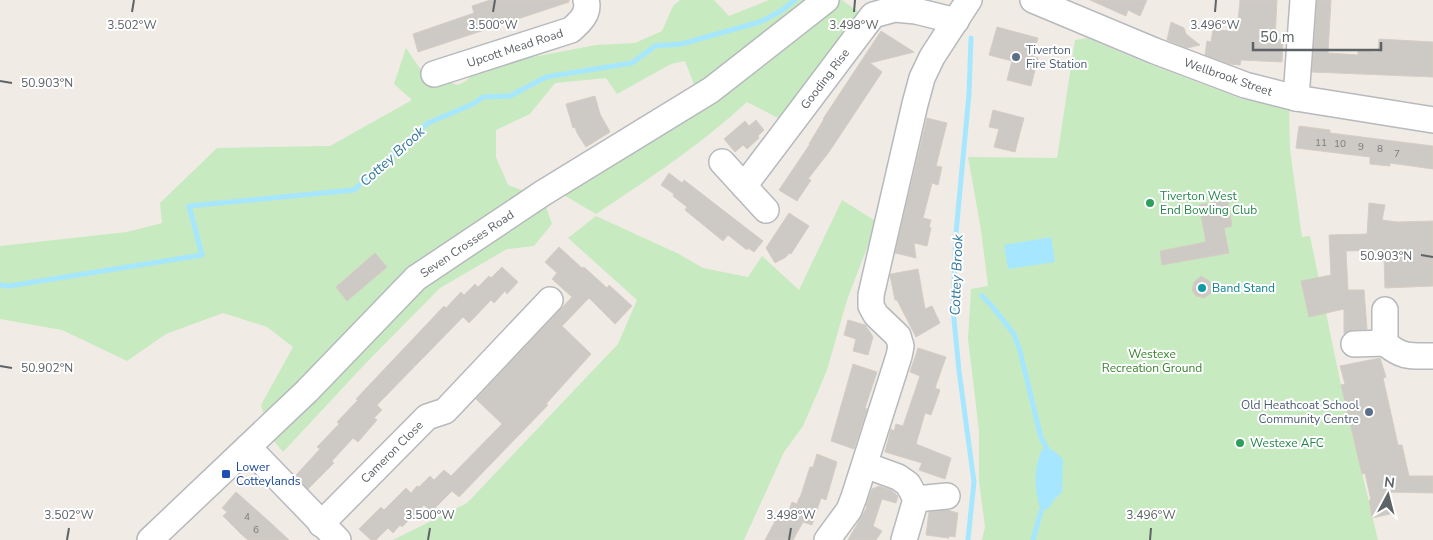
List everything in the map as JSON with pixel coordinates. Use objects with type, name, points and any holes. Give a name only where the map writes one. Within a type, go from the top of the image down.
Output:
[{"type":"street","name":"Upcott Mead Road","points":[[449,73],[571,30],[586,13],[588,5],[586,0]]},
{"type":"street","name":"Seven Crosses Road","points":[[150,540],[307,391],[416,278],[543,193],[711,90],[826,0]]},
{"type":"street","points":[[827,540],[849,510],[854,498],[899,356],[901,346],[898,336],[876,315],[871,306],[871,295],[922,78],[932,57],[969,0]]},
{"type":"street","name":"Wellbrook Street","points":[[1033,0],[1191,66],[1245,85],[1296,98],[1433,120]]},
{"type":"street","points":[[1296,98],[1303,0]]},
{"type":"street","name":"Gooding Rise","points":[[744,186],[873,15],[895,9],[916,11],[956,21]]},
{"type":"street","points":[[722,162],[766,210]]},
{"type":"street","name":"Cameron Close","points":[[330,532],[427,417],[445,411],[550,300]]},
{"type":"street","points":[[1384,310],[1385,343]]},
{"type":"street","points":[[1354,344],[1385,343],[1394,351],[1405,356],[1433,356]]},
{"type":"street","points":[[248,447],[330,532]]},
{"type":"street","points":[[865,465],[898,477],[908,484],[916,499],[904,540]]},
{"type":"street","points":[[916,499],[947,496]]},
{"type":"green space","points":[[680,0],[714,0],[729,16],[769,0],[842,0],[860,13],[782,120],[747,102],[692,147],[596,214],[562,194],[697,92],[685,61],[671,64],[617,94],[606,78],[555,83],[530,114],[496,130],[496,157],[508,185],[543,198],[552,224],[534,246],[507,249],[440,288],[366,363],[283,452],[270,436],[261,405],[293,347],[267,327],[223,313],[166,334],[127,361],[62,330],[0,319],[0,246],[127,232],[162,223],[160,203],[217,148],[330,146],[412,100],[394,84],[406,48],[430,83],[440,80],[458,85],[466,81],[480,67],[596,45],[635,43],[662,31],[673,6]]},
{"type":"green space","name":"Westexe Recreation Ground","points":[[1087,38],[1242,99],[1289,105],[1290,149],[1302,237],[1310,236],[1341,385],[1378,540],[982,540],[985,527],[979,481],[979,431],[968,339],[971,289],[988,286],[981,230],[968,157],[1057,158],[1075,40]]},
{"type":"green space","points":[[842,200],[877,222],[847,300],[827,370],[803,426],[784,452],[744,540],[393,540],[467,503],[618,344],[637,300],[568,238],[596,216],[679,254],[703,268],[748,277],[762,256],[799,290]]},
{"type":"water","points":[[1051,237],[1055,262],[1008,269],[1004,245]]},
{"type":"water","points":[[1042,449],[1053,450],[1063,459],[1062,492],[1049,508],[1041,511],[1037,495],[1036,472]]},
{"type":"building","points":[[490,0],[569,0],[569,2],[418,52],[413,34],[474,13],[472,6]]},
{"type":"building","points":[[1090,0],[1147,0],[1140,16],[1128,10],[1126,16]]},
{"type":"building","points":[[1240,0],[1277,0],[1275,39],[1283,40],[1282,62],[1241,60],[1240,65],[1229,64],[1205,55],[1207,41],[1211,42],[1213,29],[1237,32]]},
{"type":"building","points":[[1317,0],[1331,0],[1328,53],[1358,55],[1358,51],[1378,52],[1379,39],[1433,42],[1433,77],[1312,72]]},
{"type":"building","points":[[1171,22],[1184,28],[1186,34],[1200,45],[1187,48],[1167,40]]},
{"type":"building","name":"Tiverton Fire Station","points":[[997,27],[1038,38],[1033,56],[1038,58],[1031,86],[1007,80],[1012,61],[989,55]]},
{"type":"building","points":[[881,31],[914,52],[870,63],[882,72],[829,152],[808,179],[811,180],[797,201],[779,190]]},
{"type":"building","points":[[595,96],[600,114],[610,132],[586,147],[575,127],[573,128],[566,104]]},
{"type":"building","points":[[993,110],[1024,118],[1015,152],[994,147],[999,129],[989,127]]},
{"type":"building","points":[[927,118],[947,123],[936,166],[942,167],[938,185],[932,183],[923,218],[931,220],[927,246],[914,243],[916,258],[895,253]]},
{"type":"building","points":[[756,120],[764,130],[758,136],[759,138],[747,149],[743,145],[735,152],[724,139],[745,121],[749,126]]},
{"type":"building","points":[[1299,126],[1330,130],[1330,133],[1433,146],[1433,169],[1390,163],[1390,166],[1370,164],[1370,157],[1296,148]]},
{"type":"building","points":[[669,173],[682,183],[684,180],[763,241],[754,252],[748,248],[747,250],[728,235],[723,241],[685,210],[687,207],[673,196],[674,194],[661,185]]},
{"type":"building","points":[[1228,200],[1232,226],[1224,228],[1229,253],[1162,265],[1160,251],[1206,242],[1199,205]]},
{"type":"building","points":[[1369,203],[1385,205],[1382,220],[1397,222],[1433,221],[1433,286],[1385,288],[1384,256],[1379,257],[1379,250],[1346,251],[1348,290],[1364,290],[1367,329],[1353,330],[1344,334],[1344,309],[1309,317],[1301,281],[1331,275],[1329,235],[1367,234]]},
{"type":"building","points":[[789,213],[809,226],[791,254],[789,253],[786,257],[775,263],[766,248]]},
{"type":"building","points":[[559,247],[607,288],[609,285],[632,306],[615,324],[589,298],[562,326],[591,354],[546,404],[548,405],[459,497],[452,491],[431,512],[424,505],[402,527],[400,525],[393,533],[388,528],[376,540],[371,540],[359,529],[381,507],[384,510],[406,488],[411,493],[430,476],[434,480],[444,470],[451,476],[502,424],[476,399],[572,297],[552,279],[557,273],[545,262]]},
{"type":"building","points":[[375,253],[387,267],[347,301],[336,287]]},
{"type":"building","points":[[502,267],[518,282],[507,294],[505,291],[494,303],[491,300],[469,323],[463,317],[377,405],[382,410],[374,418],[377,420],[358,442],[353,438],[332,461],[334,463],[308,489],[296,475],[320,449],[317,447],[339,424],[337,422],[358,400],[356,399],[444,306],[446,308],[461,292],[464,295],[475,284],[478,287]]},
{"type":"building","points":[[918,269],[925,309],[932,306],[940,323],[916,337],[897,300],[895,300],[890,275]]},
{"type":"building","name":"Band Stand","points":[[1201,276],[1209,281],[1212,286],[1211,293],[1204,298],[1196,296],[1192,290],[1194,282]]},
{"type":"building","points":[[848,320],[865,325],[873,337],[868,355],[853,351],[856,339],[844,335]]},
{"type":"building","points":[[918,348],[946,357],[935,388],[940,390],[931,415],[925,413],[916,444],[951,458],[945,479],[919,470],[922,463],[885,452],[891,429],[894,431],[896,424],[903,426],[920,376],[910,372]]},
{"type":"building","name":"Old Heathcoat School Community Centre","points":[[1380,358],[1386,377],[1383,378],[1398,445],[1402,445],[1409,476],[1433,476],[1433,493],[1386,492],[1390,514],[1372,518],[1369,500],[1371,500],[1365,473],[1362,474],[1341,385],[1345,384],[1340,366]]},
{"type":"building","points":[[853,364],[877,372],[854,449],[831,441]]},
{"type":"building","points":[[817,454],[837,462],[826,500],[821,498],[812,525],[803,522],[793,540],[765,540],[779,514],[786,518],[792,502],[797,504],[810,467],[813,467]]},
{"type":"building","points":[[879,486],[891,490],[898,496],[896,503],[882,499],[873,526],[882,531],[876,540],[848,540],[867,507],[872,489]]},
{"type":"building","points":[[236,492],[289,540],[248,540],[241,534],[223,516],[227,512],[222,508]]},
{"type":"building","points":[[947,510],[958,513],[955,537],[926,535],[929,512]]},
{"type":"waterway","name":"Cottey Brook","points":[[0,285],[9,286],[202,255],[189,206],[354,190],[428,123],[473,104],[483,97],[510,96],[546,77],[632,63],[655,46],[681,44],[760,22],[781,11],[795,0]]},
{"type":"waterway","name":"Cottey Brook","points":[[968,540],[974,482],[959,371],[953,309],[956,233],[969,94],[971,38]]},
{"type":"waterway","points":[[982,296],[1014,334],[1020,351],[1041,438],[1048,450]]},
{"type":"waterway","points":[[1033,540],[1041,511]]},
{"type":"place","name":"Tiverton Fire Station","points":[[1016,57]]},
{"type":"place","name":"Tiverton West End Bowling Club","points":[[1150,203]]},
{"type":"place","name":"Band Stand","points":[[1202,288]]},
{"type":"place","name":"Old Heathcoat School Community Centre","points":[[1369,412]]},
{"type":"place","name":"Westexe AFC","points":[[1240,443]]},
{"type":"place","name":"Lower Cotteylands","points":[[226,474]]}]
